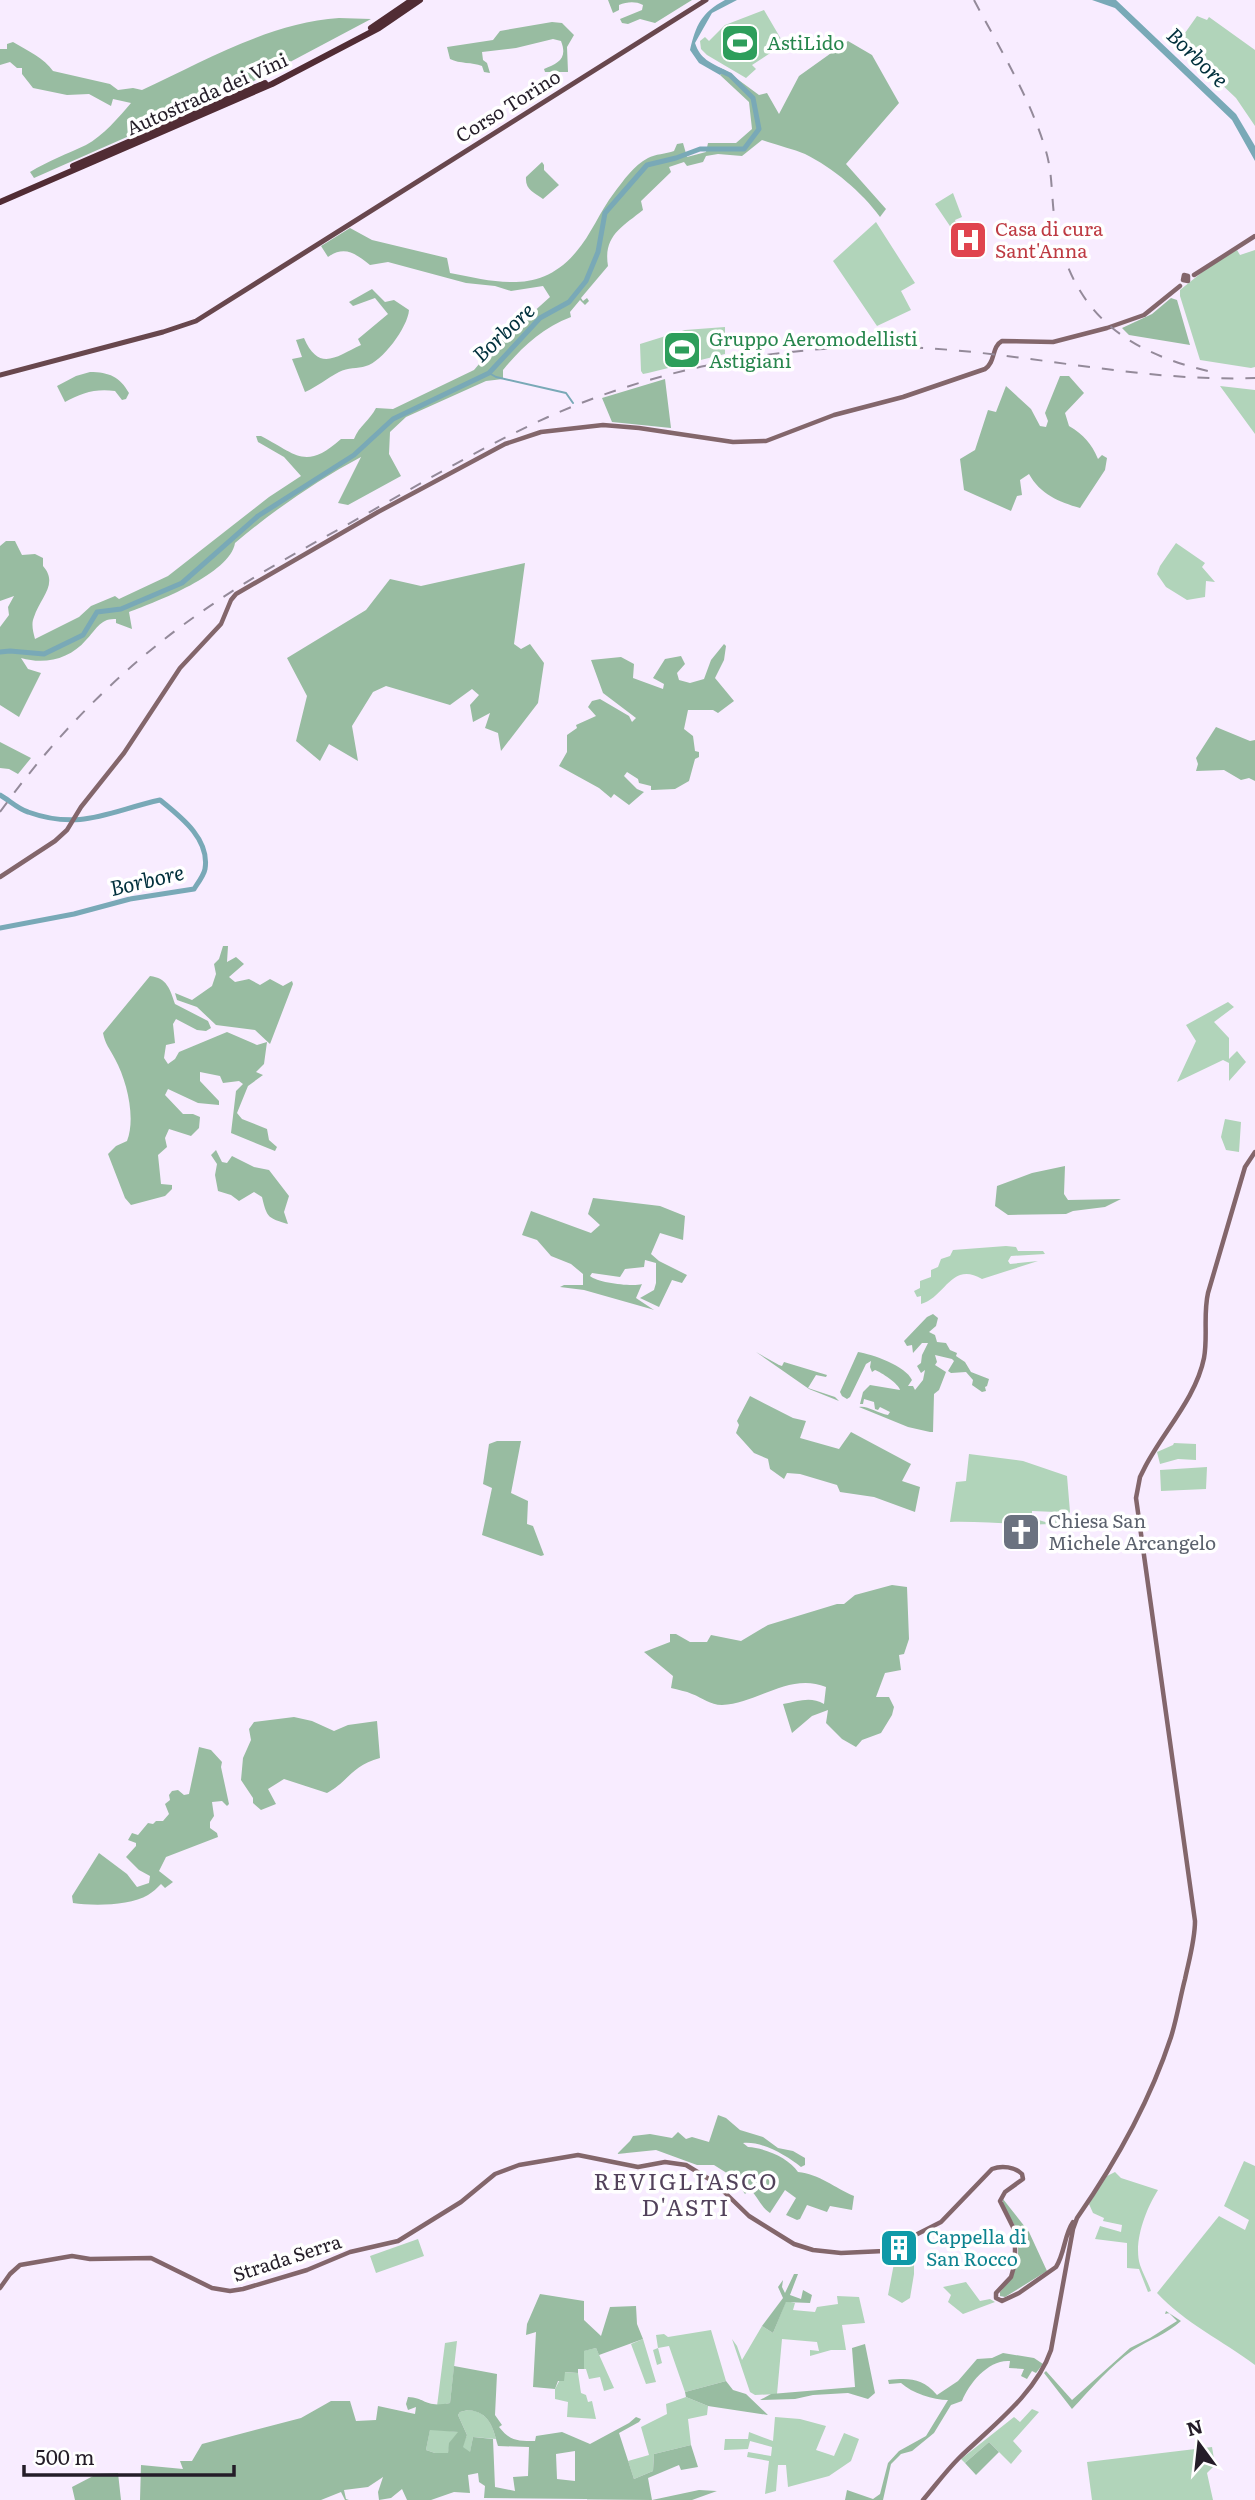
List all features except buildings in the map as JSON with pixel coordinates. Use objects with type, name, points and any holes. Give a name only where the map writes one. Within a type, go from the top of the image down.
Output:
[{"type":"highway","name":"Autostrada dei Vini","points":[[325,55],[412,0]]},
{"type":"highway","name":"Autostrada dei Vini","points":[[0,200],[233,102],[379,28],[419,0]]},
{"type":"main road","name":"Corso Torino","points":[[0,375],[176,328],[207,314],[703,1]]},
{"type":"street","points":[[0,877],[59,838],[71,825],[124,753],[180,668],[221,625],[236,594],[377,512],[505,444],[541,432],[603,425],[733,443],[766,441],[834,415],[903,397],[988,367],[994,360],[998,343],[1005,340],[1043,343],[1073,338],[1137,318],[1152,310],[1207,264],[1255,236]]},
{"type":"street","points":[[923,2500],[957,2460],[1010,2412],[1045,2366],[1051,2350],[1068,2248],[1077,2218],[1118,2156],[1168,2045],[1194,1938],[1195,1921],[1136,1498],[1145,1467],[1200,1371],[1205,1350],[1205,1306],[1208,1293],[1245,1167],[1255,1152]]},
{"type":"street","name":"Strada Serra","points":[[0,2288],[9,2274],[20,2265],[72,2256],[90,2259],[151,2258],[212,2288],[230,2291],[243,2289],[315,2267],[350,2252],[398,2241],[461,2202],[495,2174],[519,2165],[578,2155],[638,2167],[665,2162],[686,2165],[709,2178],[749,2216],[806,2249],[841,2253],[892,2248],[941,2222],[992,2169],[998,2166],[1014,2168],[1023,2174],[1023,2179],[1005,2192],[1000,2201],[1015,2231],[1016,2242],[1015,2268],[996,2293],[996,2298],[1002,2301],[1019,2293],[1056,2267],[1068,2231],[1077,2218]]},
{"type":"green space","points":[[608,0],[692,0],[655,23],[640,19],[628,24],[622,23],[620,19],[642,10],[643,5],[625,3],[619,5],[619,10],[613,13]]},
{"type":"green space","name":"AstiLido","points":[[764,10],[781,39],[781,46],[752,65],[756,69],[746,78],[701,49],[700,41],[705,37],[709,41],[725,25]]},
{"type":"green space","points":[[1197,16],[1207,20],[1209,17],[1255,50],[1255,126],[1236,98],[1181,46],[1183,44],[1180,40]]},
{"type":"green space","points":[[339,18],[371,19],[258,79],[34,178],[30,172],[92,141],[131,103],[113,99],[111,106],[89,94],[67,95],[33,88],[22,74],[22,68],[17,68],[10,62],[0,65],[0,49],[7,49],[7,44],[13,42],[45,62],[53,71],[110,84],[118,90],[142,90],[262,35],[313,21]]},
{"type":"green space","points":[[552,22],[562,23],[574,35],[567,47],[568,72],[545,72],[544,69],[560,60],[563,52],[561,41],[553,39],[516,48],[482,52],[490,73],[484,72],[482,66],[450,59],[447,47],[493,40],[500,31]]},
{"type":"green space","points":[[848,41],[872,55],[899,103],[846,164],[886,209],[880,217],[856,190],[826,166],[805,154],[762,140],[742,156],[718,154],[706,156],[703,162],[687,166],[684,162],[669,167],[671,172],[641,201],[643,210],[621,227],[611,240],[608,247],[608,266],[581,298],[583,301],[587,298],[589,301],[585,305],[580,300],[570,312],[571,317],[551,327],[525,346],[503,370],[503,379],[486,381],[406,417],[390,432],[389,454],[401,476],[348,505],[338,503],[361,457],[344,466],[250,531],[235,543],[230,554],[206,576],[173,594],[129,612],[132,629],[116,623],[116,619],[106,620],[80,647],[65,656],[39,661],[21,658],[28,669],[41,673],[19,717],[0,705],[0,627],[9,615],[8,607],[14,596],[0,601],[0,546],[6,541],[15,541],[22,555],[35,554],[43,558],[49,585],[33,620],[35,639],[79,617],[91,606],[115,596],[119,599],[168,576],[269,497],[301,476],[284,457],[258,442],[256,436],[261,436],[292,453],[309,457],[329,449],[341,439],[354,439],[376,408],[393,409],[474,370],[491,350],[550,297],[543,286],[511,291],[495,286],[466,283],[388,262],[370,265],[355,254],[345,251],[328,257],[321,246],[350,228],[372,240],[447,258],[450,273],[501,282],[533,280],[548,275],[576,252],[614,193],[643,161],[674,151],[677,144],[683,143],[687,157],[706,152],[708,143],[736,143],[752,129],[749,102],[720,75],[725,70],[759,95],[767,93],[779,114],[799,76]]},
{"type":"green space","points":[[542,162],[544,170],[559,185],[543,199],[531,190],[526,181],[526,177]]},
{"type":"green space","points":[[953,193],[962,217],[955,220],[960,232],[956,235],[935,204]]},
{"type":"green space","points":[[876,222],[915,283],[901,291],[911,310],[877,326],[833,261]]},
{"type":"green space","points":[[1237,250],[1240,255],[1255,250],[1255,367],[1251,368],[1200,360],[1180,296],[1180,290],[1211,265]]},
{"type":"green space","points":[[372,289],[385,302],[394,300],[409,310],[399,334],[372,363],[342,370],[305,392],[292,359],[302,357],[296,340],[304,338],[316,355],[329,359],[361,345],[358,339],[388,314],[375,298],[353,306],[349,302]]},
{"type":"green space","points":[[1171,298],[1177,300],[1190,345],[1129,335],[1122,328],[1152,314]]},
{"type":"green space","name":"Gruppo Aeromodellisti Astigiani","points":[[725,327],[725,354],[648,373],[643,374],[641,371],[640,344],[685,330]]},
{"type":"green space","points":[[90,372],[108,374],[118,379],[129,393],[126,399],[122,400],[115,391],[101,390],[65,402],[57,386]]},
{"type":"green space","points":[[1060,376],[1069,376],[1084,393],[1065,413],[1069,426],[1086,440],[1098,459],[1102,455],[1107,458],[1105,470],[1080,508],[1051,496],[1033,481],[1029,474],[1020,480],[1022,495],[1017,496],[1011,511],[964,490],[960,459],[975,450],[988,410],[996,412],[1006,386],[1031,409],[1040,426],[1046,427],[1048,421],[1045,413]]},
{"type":"green space","points":[[665,379],[671,428],[612,422],[602,398]]},
{"type":"green space","points":[[1220,386],[1255,390],[1255,434]]},
{"type":"green space","points":[[1176,543],[1205,563],[1202,567],[1215,582],[1206,581],[1205,597],[1187,600],[1166,587],[1157,574]]},
{"type":"green space","points":[[525,563],[514,644],[521,649],[530,644],[544,663],[538,703],[501,751],[498,733],[485,728],[490,713],[473,722],[470,705],[479,695],[472,689],[450,705],[386,686],[373,692],[352,726],[358,761],[329,744],[320,761],[296,741],[307,696],[287,658],[366,610],[390,579],[421,586]]},
{"type":"green space","points":[[724,644],[724,660],[715,678],[734,701],[718,713],[713,710],[688,710],[684,729],[693,736],[695,751],[699,752],[689,781],[675,789],[651,790],[651,786],[639,783],[638,779],[627,772],[624,776],[644,792],[629,805],[614,794],[611,798],[599,788],[559,766],[567,752],[567,735],[577,728],[576,725],[596,716],[588,707],[592,701],[600,699],[629,716],[632,722],[636,718],[603,693],[591,660],[621,657],[634,664],[633,678],[663,689],[664,684],[653,678],[665,659],[681,656],[685,664],[677,673],[679,680],[690,683],[704,679],[711,660]]},
{"type":"green space","points":[[1216,727],[1250,741],[1255,740],[1255,781],[1249,778],[1241,780],[1224,770],[1196,771],[1196,758]]},
{"type":"green space","points":[[0,742],[31,758],[18,774],[0,768]]},
{"type":"green space","points":[[223,946],[228,946],[227,962],[236,957],[244,964],[229,977],[235,982],[249,979],[260,985],[270,979],[283,986],[292,981],[270,1044],[255,1030],[216,1025],[197,1007],[177,1000],[175,993],[192,1000],[212,986],[216,974],[214,964],[219,959]]},
{"type":"green space","points":[[150,976],[164,982],[175,1004],[208,1021],[211,1028],[206,1031],[197,1030],[176,1019],[173,1024],[175,1043],[166,1045],[164,1058],[168,1064],[179,1052],[227,1032],[257,1045],[267,1042],[264,1064],[256,1072],[263,1075],[248,1086],[237,1113],[242,1119],[267,1129],[269,1140],[277,1147],[275,1151],[231,1133],[236,1091],[243,1084],[239,1081],[223,1083],[220,1076],[200,1072],[200,1081],[219,1101],[219,1105],[198,1103],[168,1089],[165,1095],[183,1114],[200,1117],[199,1128],[191,1136],[169,1129],[165,1138],[167,1147],[158,1155],[161,1184],[172,1185],[172,1189],[165,1196],[131,1205],[125,1198],[108,1154],[127,1141],[131,1122],[129,1100],[123,1078],[103,1033]]},
{"type":"green space","points":[[1228,1002],[1234,1007],[1214,1022],[1229,1038],[1229,1059],[1237,1051],[1246,1062],[1229,1081],[1229,1063],[1223,1060],[1177,1082],[1196,1041],[1186,1025]]},
{"type":"green space","points":[[1225,1119],[1241,1122],[1239,1152],[1226,1150],[1221,1137]]},
{"type":"green space","points":[[216,1150],[222,1162],[227,1163],[232,1156],[254,1167],[269,1170],[289,1196],[284,1212],[288,1224],[269,1216],[262,1197],[254,1192],[239,1201],[218,1191],[215,1175],[217,1164],[211,1155]]},
{"type":"green space","points":[[1065,1166],[1064,1194],[1068,1200],[1121,1199],[1105,1207],[1066,1214],[1008,1215],[995,1206],[997,1186],[1032,1173]]},
{"type":"green space","points":[[593,1198],[660,1206],[685,1216],[683,1240],[660,1233],[651,1254],[687,1275],[682,1283],[672,1280],[659,1307],[640,1298],[654,1290],[656,1263],[645,1260],[644,1267],[625,1269],[620,1277],[592,1273],[590,1276],[616,1284],[642,1284],[636,1298],[654,1310],[584,1290],[560,1287],[583,1285],[583,1274],[571,1264],[551,1256],[537,1240],[522,1235],[531,1211],[591,1233],[600,1225],[588,1214]]},
{"type":"green space","points":[[1016,1247],[1018,1251],[1043,1251],[1045,1254],[1011,1256],[1008,1261],[1010,1264],[1038,1261],[982,1279],[963,1274],[955,1277],[936,1295],[921,1304],[921,1296],[917,1297],[914,1291],[920,1288],[920,1281],[931,1277],[931,1270],[938,1267],[941,1259],[950,1256],[953,1250]]},
{"type":"green space","points":[[933,1314],[938,1318],[936,1326],[929,1332],[935,1335],[937,1342],[946,1343],[950,1350],[957,1353],[956,1356],[965,1362],[971,1372],[989,1379],[986,1391],[982,1392],[972,1385],[973,1380],[966,1372],[948,1371],[954,1361],[952,1359],[935,1355],[935,1365],[946,1372],[939,1390],[934,1394],[933,1432],[908,1427],[859,1407],[888,1415],[890,1412],[880,1407],[875,1409],[874,1402],[864,1399],[863,1404],[860,1404],[863,1392],[870,1385],[900,1390],[885,1376],[875,1370],[872,1372],[871,1361],[866,1364],[850,1397],[847,1399],[842,1396],[840,1392],[858,1352],[880,1358],[903,1370],[912,1380],[908,1386],[913,1386],[915,1390],[923,1380],[925,1370],[921,1373],[917,1366],[921,1363],[928,1343],[922,1343],[913,1353],[912,1345],[907,1346],[904,1341]]},
{"type":"green space","points":[[756,1352],[782,1366],[784,1362],[827,1375],[816,1375],[808,1388],[835,1397],[839,1401],[809,1389]]},
{"type":"green space","points":[[750,1396],[793,1418],[806,1421],[800,1438],[839,1449],[851,1432],[911,1464],[902,1481],[920,1487],[915,1512],[874,1497],[840,1492],[837,1485],[800,1474],[787,1473],[784,1479],[770,1469],[768,1459],[754,1453],[736,1433],[739,1425],[737,1421]]},
{"type":"green space","points":[[497,1441],[521,1441],[511,1493],[528,1501],[527,1524],[533,1526],[544,1555],[482,1535],[492,1488],[483,1484],[489,1444]]},
{"type":"green space","points":[[1174,1443],[1196,1444],[1196,1460],[1178,1459],[1160,1464],[1157,1452]]},
{"type":"green space","points":[[969,1454],[1023,1461],[1067,1476],[1070,1512],[1055,1526],[1056,1512],[1032,1511],[1032,1518],[1052,1524],[950,1522],[956,1482],[966,1481]]},
{"type":"green space","points":[[1207,1467],[1206,1489],[1161,1491],[1160,1470]]},
{"type":"green space","points":[[892,1585],[907,1587],[909,1639],[904,1654],[899,1655],[901,1670],[885,1673],[876,1697],[889,1697],[894,1707],[881,1733],[862,1740],[856,1747],[842,1739],[826,1723],[828,1710],[812,1716],[792,1733],[783,1704],[809,1700],[824,1704],[826,1687],[800,1683],[735,1703],[718,1705],[671,1688],[673,1676],[644,1652],[670,1642],[670,1634],[676,1634],[690,1642],[707,1642],[711,1635],[741,1641],[768,1625],[844,1604],[855,1595]]},
{"type":"green space","points":[[294,1717],[312,1721],[334,1731],[348,1725],[377,1721],[380,1758],[356,1769],[327,1793],[284,1779],[268,1789],[276,1804],[261,1810],[253,1803],[253,1798],[241,1780],[243,1758],[251,1740],[249,1729],[254,1722]]},
{"type":"green space","points":[[199,1747],[211,1750],[222,1762],[229,1804],[227,1806],[222,1801],[212,1802],[214,1816],[210,1828],[218,1837],[166,1857],[159,1871],[173,1882],[165,1888],[161,1884],[140,1899],[121,1903],[73,1903],[72,1896],[99,1853],[127,1874],[137,1887],[149,1883],[150,1876],[139,1870],[126,1857],[136,1846],[136,1843],[128,1840],[132,1833],[138,1835],[148,1823],[163,1821],[169,1814],[165,1804],[170,1800],[172,1791],[189,1794]]},
{"type":"green space","points":[[718,2115],[740,2130],[763,2137],[778,2148],[793,2151],[805,2158],[805,2165],[801,2167],[774,2150],[758,2144],[743,2143],[776,2155],[789,2162],[798,2172],[820,2178],[854,2196],[852,2210],[830,2206],[827,2212],[807,2205],[797,2220],[786,2215],[796,2198],[785,2190],[770,2213],[750,2189],[745,2194],[733,2177],[714,2165],[697,2165],[656,2150],[617,2154],[633,2136],[650,2134],[672,2138],[678,2132],[686,2139],[692,2137],[709,2142]]},
{"type":"green space","points":[[1244,2161],[1255,2166],[1255,2365],[1192,2323],[1157,2293],[1219,2216],[1245,2230],[1249,2220],[1224,2206]]},
{"type":"green space","points":[[1115,2172],[1121,2178],[1158,2190],[1145,2216],[1138,2246],[1140,2265],[1151,2291],[1148,2292],[1139,2269],[1127,2268],[1127,2243],[1095,2239],[1100,2226],[1121,2232],[1122,2225],[1103,2221],[1104,2218],[1093,2213],[1089,2204],[1107,2176]]},
{"type":"green space","points":[[1003,2199],[1029,2232],[1047,2271],[1005,2297],[1000,2296],[1000,2292],[1014,2271],[1018,2247],[1015,2227],[1005,2209]]},
{"type":"green space","points":[[418,2239],[424,2256],[376,2273],[370,2256]]},
{"type":"green space","points":[[896,2253],[906,2256],[914,2263],[910,2298],[902,2303],[888,2295]]},
{"type":"green space","points":[[794,2274],[798,2274],[790,2295],[801,2299],[803,2290],[812,2295],[810,2303],[786,2302],[773,2333],[762,2326],[783,2298],[778,2287],[783,2280],[785,2293]]},
{"type":"green space","points":[[966,2282],[980,2301],[990,2299],[995,2302],[963,2314],[948,2302],[951,2295],[943,2287]]},
{"type":"green space","points":[[540,2294],[584,2301],[584,2320],[601,2336],[610,2307],[636,2306],[637,2324],[643,2339],[599,2355],[596,2348],[584,2351],[584,2369],[578,2369],[578,2373],[565,2372],[564,2381],[558,2381],[555,2389],[533,2387],[536,2332],[526,2335],[527,2324]]},
{"type":"green space","points":[[837,2296],[859,2297],[865,2323],[842,2325],[846,2350],[831,2350],[810,2356],[810,2350],[819,2351],[817,2342],[782,2339],[777,2394],[755,2395],[750,2392],[732,2339],[742,2360],[762,2326],[773,2333],[786,2301],[795,2303],[793,2310],[815,2312],[817,2307],[838,2304]]},
{"type":"green space","points":[[1169,2313],[1181,2321],[1125,2356],[1072,2409],[1044,2373],[1046,2371],[1072,2400],[1130,2348],[1177,2321]]},
{"type":"green space","points":[[711,2330],[726,2381],[685,2392],[669,2346],[658,2348],[656,2335],[664,2334],[668,2337]]},
{"type":"green space","points":[[643,2339],[656,2382],[646,2384],[631,2344]]},
{"type":"green space","points":[[457,2341],[450,2403],[437,2406],[445,2343]]},
{"type":"green space","points":[[865,2344],[875,2393],[868,2399],[848,2393],[760,2400],[771,2394],[855,2387],[852,2348]]},
{"type":"green space","points":[[596,2348],[614,2388],[604,2391],[600,2377],[589,2379],[584,2369],[583,2351]]},
{"type":"green space","points":[[658,2348],[662,2363],[657,2365],[653,2350]]},
{"type":"green space","points":[[1003,2353],[1034,2358],[1043,2364],[1036,2373],[1032,2371],[1027,2379],[1021,2376],[1024,2369],[1009,2368],[1010,2361],[1002,2361],[987,2368],[975,2380],[962,2401],[951,2405],[934,2433],[912,2451],[901,2454],[891,2464],[883,2500],[845,2500],[847,2490],[873,2499],[880,2494],[888,2463],[899,2451],[926,2436],[948,2400],[923,2395],[901,2383],[889,2384],[888,2380],[915,2380],[937,2395],[958,2381],[977,2359],[992,2358]]},
{"type":"green space","points":[[454,2366],[497,2374],[495,2415],[502,2425],[499,2427],[511,2438],[535,2441],[536,2436],[562,2432],[590,2444],[636,2417],[641,2419],[639,2422],[619,2433],[634,2479],[653,2471],[654,2454],[691,2445],[698,2467],[681,2470],[679,2465],[648,2478],[652,2500],[484,2498],[485,2486],[479,2482],[478,2473],[468,2475],[470,2493],[454,2492],[431,2500],[407,2500],[402,2489],[391,2498],[379,2500],[378,2492],[383,2477],[368,2487],[344,2490],[346,2499],[349,2500],[345,2500],[341,2492],[321,2500],[140,2500],[141,2465],[183,2469],[180,2461],[192,2461],[202,2444],[301,2418],[331,2401],[350,2401],[356,2421],[376,2420],[378,2406],[415,2414],[416,2407],[408,2410],[408,2397],[430,2404],[450,2403]],"holes":[[[475,2411],[486,2418],[498,2446],[529,2447],[528,2476],[513,2477],[515,2491],[495,2487],[493,2439],[473,2437],[470,2452],[463,2447],[467,2435],[458,2415],[460,2412]],[[430,2430],[458,2432],[449,2443],[448,2453],[426,2450]],[[575,2451],[575,2481],[557,2479],[556,2454]]]},
{"type":"green space","points":[[564,2372],[578,2373],[581,2393],[586,2395],[588,2402],[592,2401],[596,2419],[567,2417],[568,2402],[555,2399],[555,2389]]},
{"type":"green space","points":[[726,2381],[733,2390],[746,2394],[768,2415],[708,2406],[686,2397],[685,2392]]},
{"type":"green space","points":[[686,2397],[708,2406],[707,2415],[688,2419],[691,2445],[654,2454],[653,2471],[634,2479],[628,2461],[649,2455],[641,2427],[667,2414],[666,2404]]},
{"type":"green space","points":[[1032,2409],[1039,2412],[1013,2441],[1022,2451],[1011,2464],[989,2442],[965,2463],[961,2459],[1014,2417],[1020,2422]]},
{"type":"green space","points":[[468,2410],[484,2415],[496,2439],[473,2437],[470,2453],[462,2447],[467,2435],[458,2415]]},
{"type":"green space","points":[[775,2417],[800,2419],[826,2426],[816,2450],[834,2456],[844,2433],[859,2439],[851,2461],[829,2476],[788,2487],[786,2465],[778,2465],[776,2491],[765,2494],[769,2461],[747,2457],[748,2452],[771,2456],[772,2447],[750,2441],[748,2449],[724,2450],[725,2439],[748,2439],[749,2432],[773,2441]]},
{"type":"green space","points":[[430,2429],[459,2432],[450,2443],[448,2453],[426,2450]]},
{"type":"green space","points":[[989,2442],[999,2452],[976,2475],[965,2463]]},
{"type":"green space","points":[[1212,2447],[1215,2465],[1207,2473],[1213,2500],[1092,2500],[1087,2462]]},
{"type":"green space","points":[[118,2473],[121,2500],[75,2500],[72,2487],[97,2474]]},
{"type":"green space","points":[[699,2490],[717,2491],[692,2500],[654,2500]]},
{"type":"water","points":[[725,0],[737,0],[712,13],[695,43],[703,57],[725,70],[720,75],[699,63],[690,50],[701,20]]},
{"type":"water","points":[[1092,0],[1116,0],[1236,114],[1255,146],[1255,161],[1232,120],[1115,8]]},
{"type":"waterway","name":"Borbore","points":[[0,652],[44,654],[83,635],[97,612],[121,609],[182,583],[258,516],[354,455],[393,419],[489,373],[540,318],[569,302],[586,281],[598,252],[605,213],[647,165],[700,149],[744,149],[759,129],[753,98],[730,75],[719,70]]},
{"type":"waterway","points":[[489,373],[496,377],[566,393],[573,403]]},
{"type":"waterway","name":"Borbore","points":[[0,795],[24,811],[64,820],[95,817],[160,800],[192,830],[203,848],[205,858],[204,871],[194,889],[130,899],[74,914],[0,928]]},
{"type":"railway","points":[[974,0],[1039,129],[1049,166],[1055,222],[1063,254],[1074,281],[1089,304],[1107,324],[1129,340],[1181,364],[1212,372]]},
{"type":"railway","points":[[0,812],[47,752],[98,697],[155,647],[216,602],[291,556],[479,451],[585,401],[662,376],[741,359],[862,347],[961,351],[1157,375],[1255,378]]},
{"type":"place","name":"AstiLido","points":[[740,43]]},
{"type":"place","name":"Casa di cura Sant'Anna","points":[[968,240]]},
{"type":"place","name":"Gruppo Aeromodellisti Astigiani","points":[[682,350]]},
{"type":"place","name":"Chiesa San Michele Arcangelo","points":[[1021,1532]]},
{"type":"place","name":"Cappella di San Rocco","points":[[899,2248]]},
{"type":"district","name":"REVIGLIASCO D'ASTI","points":[[686,2195]]}]
